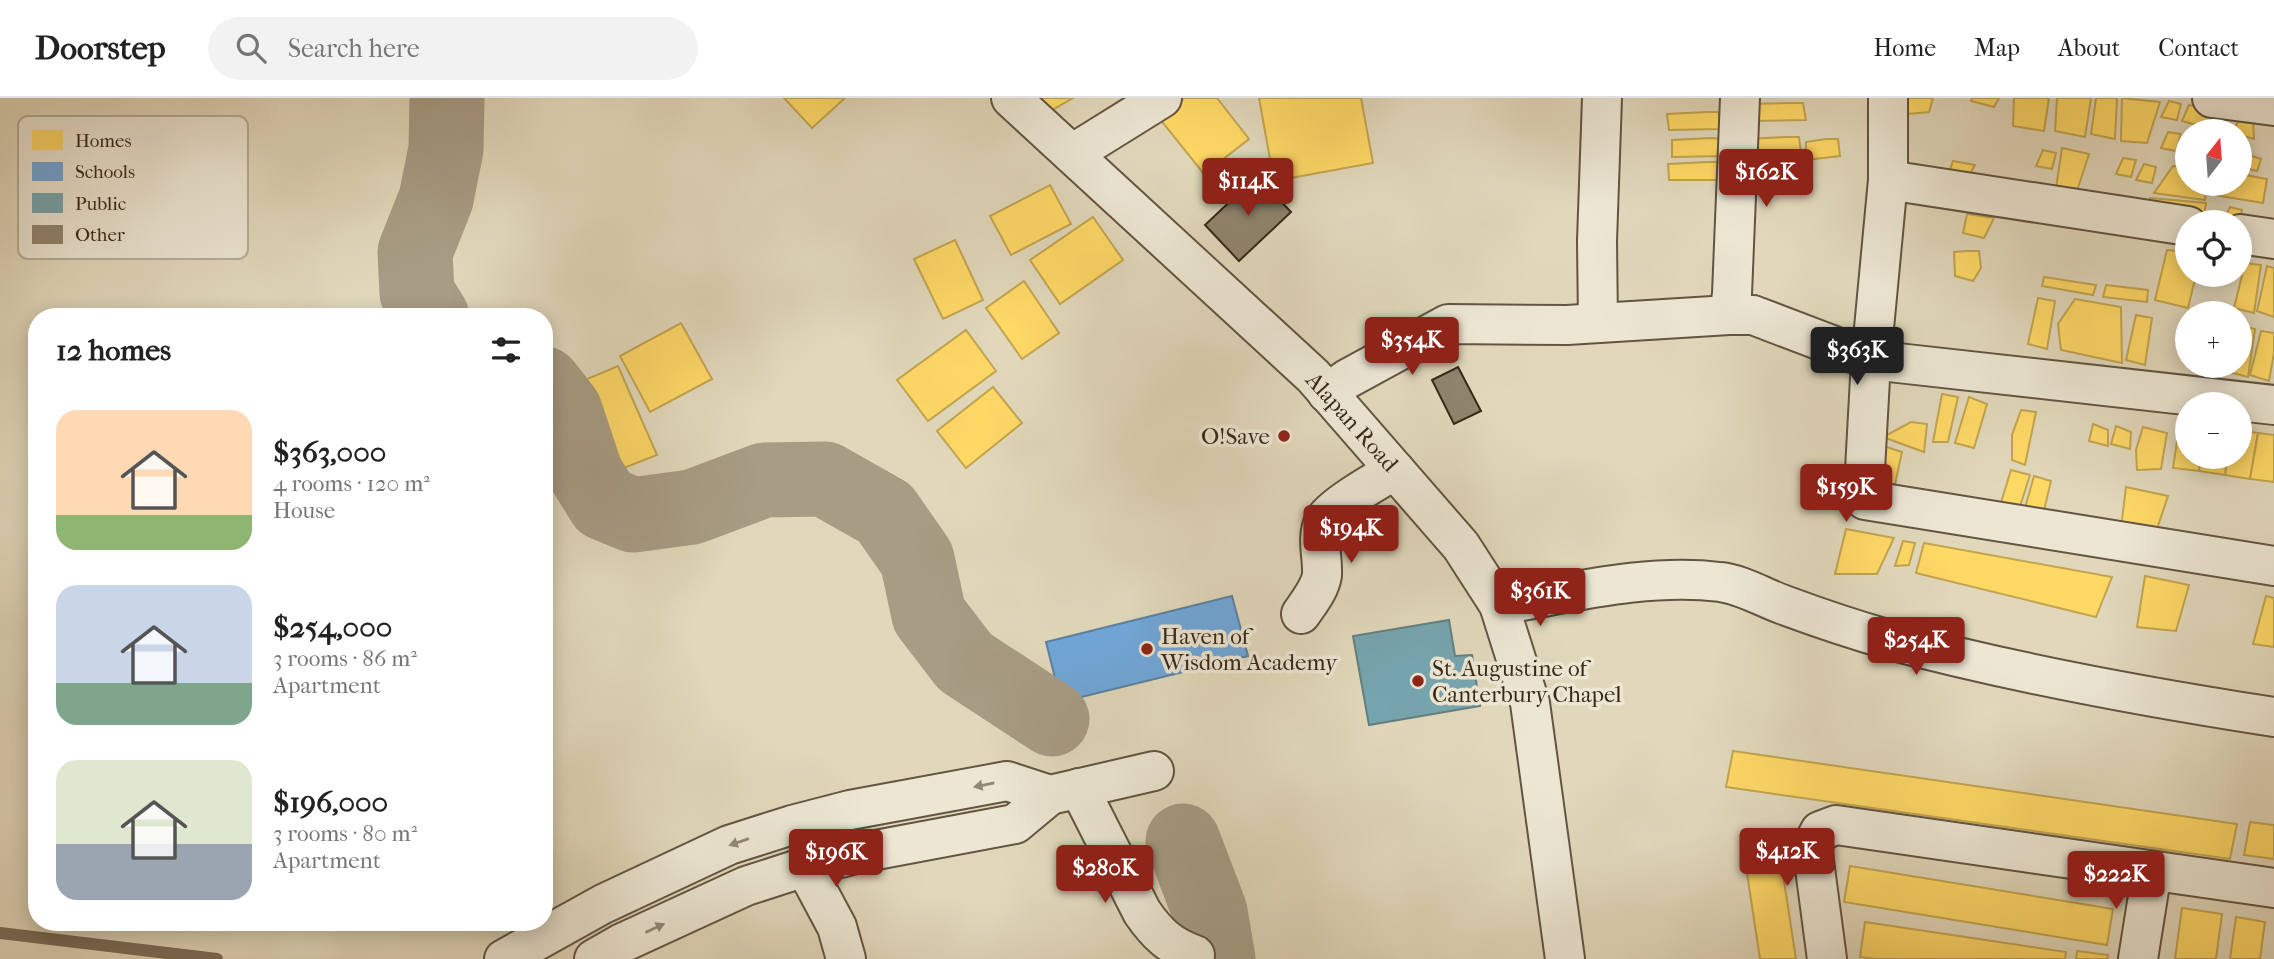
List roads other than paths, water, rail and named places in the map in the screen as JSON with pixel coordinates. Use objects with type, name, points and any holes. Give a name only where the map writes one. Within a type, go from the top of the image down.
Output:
[{"type":"street","name":"Alapan Road","points":[[1011,98],[1313,376],[1461,546],[1507,604],[1530,703],[1565,959]]},
{"type":"street","points":[[1072,154],[1162,98]]},
{"type":"street","points":[[1598,323],[1597,241],[1602,98]]},
{"type":"street","points":[[1730,315],[1740,98]]},
{"type":"street","points":[[1888,98],[1888,180],[1871,360],[1865,500],[2274,566]]},
{"type":"street","points":[[2212,98],[2274,106]]},
{"type":"street","points":[[1888,180],[2175,224]]},
{"type":"street","points":[[2252,236],[2274,239]]},
{"type":"street","points":[[1327,393],[1347,379],[1448,324],[1598,323],[1753,315],[1871,360],[2274,405]]},
{"type":"street","points":[[1301,614],[1322,576],[1319,541],[1324,518],[1395,470]]},
{"type":"street","points":[[1507,604],[1619,585],[1681,579],[1723,582],[1886,639],[1981,664],[2136,696],[2274,717]]},
{"type":"street","points":[[594,959],[622,943],[746,886],[860,853],[1015,824],[1064,791],[1154,771]]},
{"type":"street","points":[[504,959],[603,904],[729,845],[850,810],[1007,781],[1064,791],[1153,928],[1166,942],[1195,955]]},
{"type":"street","points":[[1828,959],[1812,846],[1820,831],[1836,824],[2274,888]]},
{"type":"street","points":[[805,867],[837,927],[846,959]]},
{"type":"street","points":[[2138,959],[2152,871]]},
{"type":"waterway","points":[[426,308],[417,293],[415,252],[436,199],[446,149],[447,98]]},
{"type":"waterway","points":[[553,396],[565,411],[586,474],[604,503],[633,515],[692,507],[764,480],[825,479],[885,513],[917,559],[929,615],[965,662],[1052,719]]},
{"type":"waterway","points":[[1183,841],[1210,912],[1218,959]]},
{"type":"waterway","points":[[0,933],[217,959]]},
{"type":"place","name":"O!Save","points":[[1284,436]]},
{"type":"place","name":"Haven of Wisdom Academy","points":[[1147,649]]},
{"type":"place","name":"St. Augustine of Canterbury Chapel","points":[[1418,681]]}]
